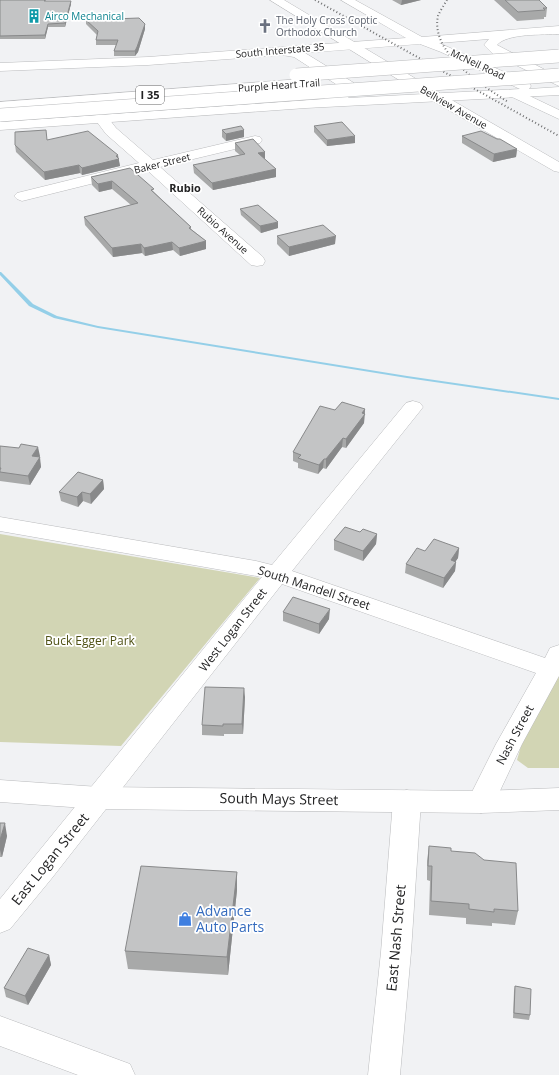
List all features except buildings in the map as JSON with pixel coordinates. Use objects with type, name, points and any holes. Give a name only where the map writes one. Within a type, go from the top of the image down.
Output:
[{"type":"main road","name":"Bellview Avenue","points":[[276,0],[438,98],[559,168]]},
{"type":"main road","name":"McNeil Road","points":[[347,0],[417,39],[445,48],[538,92],[559,104]]},
{"type":"main road","name":"South Interstate 35","points":[[0,67],[148,61],[417,39],[559,30]]},
{"type":"main road","points":[[517,32],[496,38],[490,45],[497,51],[559,82]]},
{"type":"main road","name":"McNeil Road","points":[[417,39],[430,51],[559,115]]},
{"type":"main road","points":[[277,51],[298,54],[348,86],[349,90],[346,94],[306,104]]},
{"type":"main road","name":"Purple Heart Trail","points":[[0,106],[559,56]]},
{"type":"main road","name":"Purple Heart Trail","points":[[0,94],[559,66]]},
{"type":"main road","points":[[0,115],[559,74]]},
{"type":"main road","points":[[0,118],[559,82]]},
{"type":"main road","points":[[0,126],[306,104],[559,91]]},
{"type":"main road","name":"Rubio Avenue","points":[[101,118],[112,131],[150,166],[257,261]]},
{"type":"main road","name":"Baker Street","points":[[22,196],[255,140]]},
{"type":"main road","name":"West Logan Street","points":[[99,798],[277,574],[413,407]]},
{"type":"main road","name":"South Mandell Street","points":[[0,524],[256,568],[555,662]]},
{"type":"main road","name":"Nash Street","points":[[480,802],[509,744],[555,662]]},
{"type":"main road","name":"South Mays Street","points":[[0,791],[99,798],[480,802],[559,799]]},
{"type":"main road","name":"East Logan Street","points":[[0,920],[99,798]]},
{"type":"main road","name":"East Nash Street","points":[[384,1075],[396,952],[407,801]]},
{"type":"main road","points":[[0,1031],[119,1075]]},
{"type":"green space","name":"Buck Egger Park","points":[[0,534],[260,578],[121,746],[0,742]]},
{"type":"green space","points":[[559,674],[559,768],[528,768],[517,760],[521,746]]},
{"type":"waterway","points":[[0,273],[31,305],[56,317],[98,327],[407,377],[559,399]]},
{"type":"railway","points":[[315,0],[559,136]]},
{"type":"railway","points":[[447,0],[438,16],[438,30],[442,43],[450,55],[472,77],[508,102]]},
{"type":"place","name":"Airco Mechanical","points":[[34,16]]},
{"type":"place","name":"The Holy Cross Coptic Orthodox Church","points":[[265,26]]},
{"type":"place","name":"Advance Auto Parts","points":[[185,919]]},
{"type":"district","name":"Rubio","points":[[185,188]]}]
